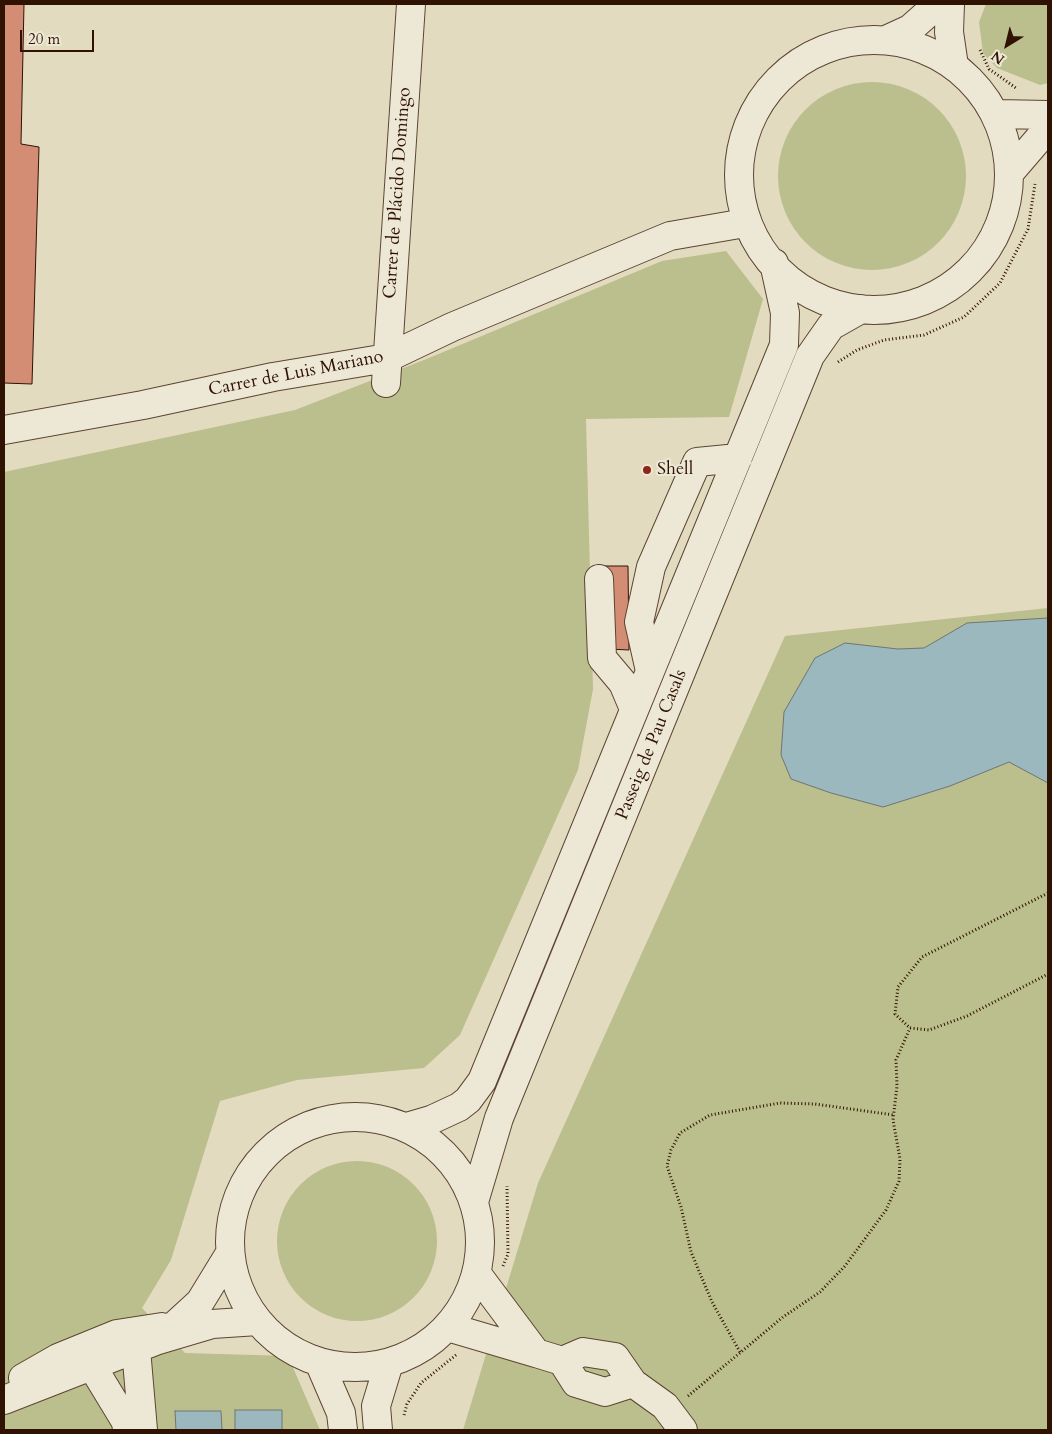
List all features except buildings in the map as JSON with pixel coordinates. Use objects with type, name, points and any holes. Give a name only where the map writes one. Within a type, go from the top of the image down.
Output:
[{"type":"street","name":"Carrer de Plácido Domingo","points":[[387,370],[410,4]]},
{"type":"street","points":[[886,40],[910,29],[935,4]]},
{"type":"street","points":[[950,4],[949,32],[954,66]]},
{"type":"street","points":[[1024,173],[1007,142],[996,114],[978,88],[954,66],[919,48],[886,40],[865,40],[828,48],[793,67],[764,95],[744,134],[737,175],[745,222],[756,245],[799,285],[828,301],[861,309],[907,307],[950,289],[984,258],[1024,173],[1048,128]]},
{"type":"street","points":[[996,114],[1048,115]]},
{"type":"street","name":"Carrer de Luis Mariano","points":[[4,430],[143,405],[273,377],[387,370],[452,327],[670,236],[745,222]]},
{"type":"street","name":"Passeig de Pau Casals","points":[[407,1127],[431,1120],[459,1107],[468,1100],[482,1080],[784,345],[785,313],[774,263]]},
{"type":"street","name":"Passeig de Pau Casals","points":[[474,1202],[499,1118],[810,356],[830,326],[861,309]]},
{"type":"street","points":[[650,671],[639,622],[651,568],[697,462],[738,458]]},
{"type":"street","points":[[599,578],[602,658],[623,683],[634,709]]},
{"type":"street","points":[[536,1353],[484,1284],[481,1238],[474,1202],[459,1171],[429,1140],[407,1127],[373,1117],[338,1117],[313,1124],[289,1134],[262,1157],[243,1186],[232,1219],[230,1253],[239,1289],[258,1321],[286,1346],[319,1362],[354,1367],[389,1362],[460,1331],[562,1361],[576,1383],[605,1392],[633,1383],[665,1406],[677,1421]]},
{"type":"street","points":[[142,1430],[157,1338],[200,1302],[230,1253]]},
{"type":"street","points":[[460,1331],[466,1302],[484,1284]]},
{"type":"street","points":[[4,1400],[92,1366],[157,1338],[212,1324],[258,1321]]},
{"type":"street","points":[[4,1400],[25,1376],[58,1358],[117,1334],[157,1338]]},
{"type":"street","points":[[319,1362],[342,1413],[343,1430]]},
{"type":"street","points":[[378,1430],[376,1406],[389,1362]]},
{"type":"street","points":[[92,1366],[126,1422],[127,1430]]},
{"type":"path","points":[[976,42],[989,69],[1020,91]]},
{"type":"path","points":[[835,369],[839,362],[858,350],[884,340],[924,335],[964,317],[1000,283],[1028,229],[1024,173]]},
{"type":"path","points":[[1048,893],[922,957],[898,987],[895,1014],[910,1028],[929,1030],[967,1016],[1048,974]]},
{"type":"path","points":[[677,1421],[740,1352],[783,1317],[820,1292],[845,1266],[886,1210],[899,1182],[900,1159],[894,1115],[897,1086],[896,1060],[910,1028]]},
{"type":"path","points":[[740,1352],[712,1302],[691,1252],[681,1207],[667,1166],[671,1150],[680,1133],[710,1115],[780,1103],[815,1104],[894,1115]]},
{"type":"path","points":[[484,1284],[508,1254],[507,1181]]},
{"type":"path","points":[[404,1418],[407,1404],[421,1383],[459,1353],[460,1331]]},
{"type":"green space","points":[[986,4],[1048,4],[1048,83],[1040,85],[997,68],[983,53],[979,22]]},
{"type":"green space","points":[[872,82],[890,84],[908,90],[924,98],[938,110],[950,124],[958,140],[964,158],[966,176],[964,194],[958,212],[950,228],[938,242],[924,254],[908,262],[890,268],[872,270],[854,268],[836,262],[820,254],[806,242],[794,228],[786,212],[780,194],[778,176],[780,158],[786,140],[794,124],[806,110],[820,98],[836,90],[854,84]]},
{"type":"green space","points":[[726,251],[763,299],[729,417],[586,419],[593,689],[578,770],[460,1035],[424,1068],[297,1080],[220,1101],[171,1260],[142,1308],[185,1353],[288,1356],[320,1430],[4,1430],[4,472],[295,410],[424,360],[662,261]]},
{"type":"green space","points":[[1048,608],[1048,1430],[463,1430],[538,1183],[785,636]]},
{"type":"green space","points":[[365,1161],[395,1170],[414,1184],[424,1196],[431,1210],[436,1225],[436,1257],[431,1272],[424,1286],[414,1298],[402,1308],[380,1318],[365,1321],[349,1321],[334,1318],[312,1308],[290,1286],[278,1257],[277,1233],[280,1218],[290,1196],[312,1174],[341,1162]]},
{"type":"water","points":[[1048,618],[1048,783],[1009,762],[950,786],[883,807],[831,793],[791,779],[781,755],[784,712],[815,658],[845,643],[898,649],[924,648],[967,623]]},
{"type":"water","points":[[235,1410],[282,1410],[282,1430],[235,1430]]},
{"type":"water","points":[[175,1411],[221,1411],[222,1430],[176,1430]]},
{"type":"place","name":"Shell","points":[[647,470]]}]
